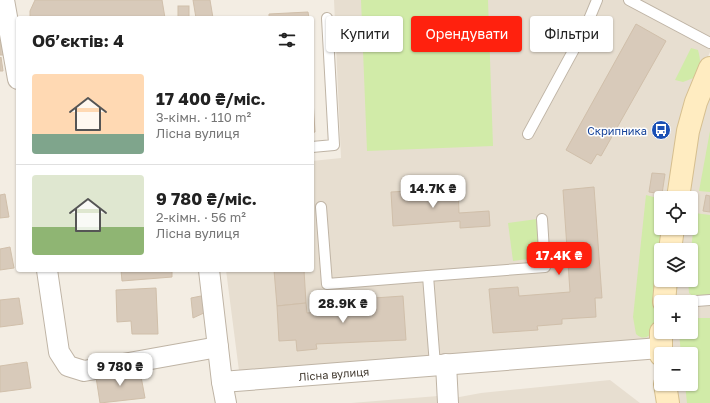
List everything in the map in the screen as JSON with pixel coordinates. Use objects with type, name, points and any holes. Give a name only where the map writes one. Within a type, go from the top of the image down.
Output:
[{"type":"street","points":[[4,0],[16,63]]},
{"type":"street","points":[[679,191],[688,131],[703,102],[710,68]]},
{"type":"street","points":[[46,272],[59,352],[68,366],[84,370],[218,347]]},
{"type":"street","points":[[209,272],[222,382],[226,403]]},
{"type":"street","name":"Лісна вулиця","points":[[222,382],[657,346]]},
{"type":"street","points":[[440,364],[448,403]]},
{"type":"street","points":[[666,391],[668,403]]},
{"type":"lane","points":[[528,134],[585,29],[597,0]]},
{"type":"lane","points":[[629,0],[710,43]]},
{"type":"lane","points":[[314,147],[334,146],[329,52]]},
{"type":"lane","points":[[321,207],[327,284],[545,266],[542,219]]},
{"type":"lane","points":[[428,276],[440,364]]},
{"type":"lane","points":[[698,301],[710,300]]},
{"type":"shaded area","points":[[334,0],[710,0],[710,52],[687,104],[674,191],[654,191],[654,235],[661,235],[661,243],[654,243],[654,287],[661,287],[661,295],[654,295],[654,339],[658,339],[658,341],[239,371],[226,272],[314,272],[314,161],[341,158],[336,52],[403,52],[403,16],[335,16]]},
{"type":"shaded area","points":[[710,93],[710,403],[679,403],[677,391],[698,391],[698,347],[672,347],[672,339],[698,339],[698,295],[673,295],[674,287],[698,287],[698,243],[680,243],[681,235],[698,235],[698,191],[687,191],[699,121]]},
{"type":"shaded area","points":[[610,380],[640,403],[455,403],[454,398],[481,393]]},
{"type":"shaded area","points":[[438,396],[439,403],[351,403]]},
{"type":"green space","points":[[361,0],[488,0],[489,16],[411,16],[411,52],[490,52],[493,146],[367,151],[363,52],[403,52],[403,16],[362,16]]},
{"type":"green space","points":[[691,48],[698,50],[700,57],[700,67],[696,77],[683,82],[675,80]]},
{"type":"green space","points":[[710,131],[710,192],[699,191]]},
{"type":"green space","points":[[646,195],[654,197],[654,235],[664,235],[663,243],[654,243],[654,287],[659,287],[658,295],[654,295],[654,332],[643,338],[638,336],[636,334],[633,317]]},
{"type":"green space","points":[[698,213],[710,215],[710,294],[698,297],[698,295],[691,295],[689,293],[689,287],[698,287],[698,243],[692,243],[693,235],[698,235]]},
{"type":"green space","points":[[537,219],[542,257],[513,261],[508,223]]},
{"type":"green space","points":[[698,318],[710,318],[710,403],[687,403],[686,391],[698,391],[698,347],[680,347],[680,339],[698,339]]},
{"type":"building","points":[[35,0],[162,0],[165,16],[30,16],[30,11]]},
{"type":"building","points":[[193,0],[210,0],[213,16],[196,16]]},
{"type":"building","points":[[178,6],[189,6],[189,16],[178,16]]},
{"type":"building","points":[[308,12],[309,16],[269,16],[269,14]]},
{"type":"building","points":[[636,24],[666,41],[601,156],[597,154],[591,164],[566,150]]},
{"type":"building","points":[[3,41],[4,55],[0,55],[0,42]]},
{"type":"building","points":[[1,57],[3,71],[0,71]]},
{"type":"building","points":[[652,173],[665,174],[662,191],[649,192]]},
{"type":"building","points":[[594,187],[602,298],[595,298],[596,317],[562,319],[562,324],[537,326],[538,330],[493,333],[489,289],[518,287],[519,296],[570,292],[563,190]]},
{"type":"building","points":[[458,188],[459,213],[489,211],[490,226],[460,228],[460,221],[393,226],[391,192]]},
{"type":"building","points":[[5,194],[9,217],[0,218],[0,195]]},
{"type":"building","points":[[706,195],[710,196],[710,212],[703,211]]},
{"type":"building","points":[[10,247],[14,268],[0,270],[0,249]]},
{"type":"building","points":[[121,272],[172,272],[172,277],[122,281]]},
{"type":"building","points":[[274,272],[304,272],[306,303],[277,306]]},
{"type":"building","points":[[156,288],[158,334],[132,334],[131,321],[117,322],[116,290]]},
{"type":"building","points":[[206,295],[206,312],[193,318],[191,298]]},
{"type":"building","points":[[403,296],[406,340],[316,344],[317,349],[297,351],[296,340],[279,341],[277,306],[306,303],[307,313],[375,308],[374,298]]},
{"type":"building","points":[[19,298],[23,324],[0,327],[0,300]]},
{"type":"building","points":[[27,362],[31,388],[0,392],[0,366]]},
{"type":"building","points":[[140,371],[145,398],[100,403],[96,377]]},
{"type":"place","name":"Скрипника","points":[[661,130]]}]
